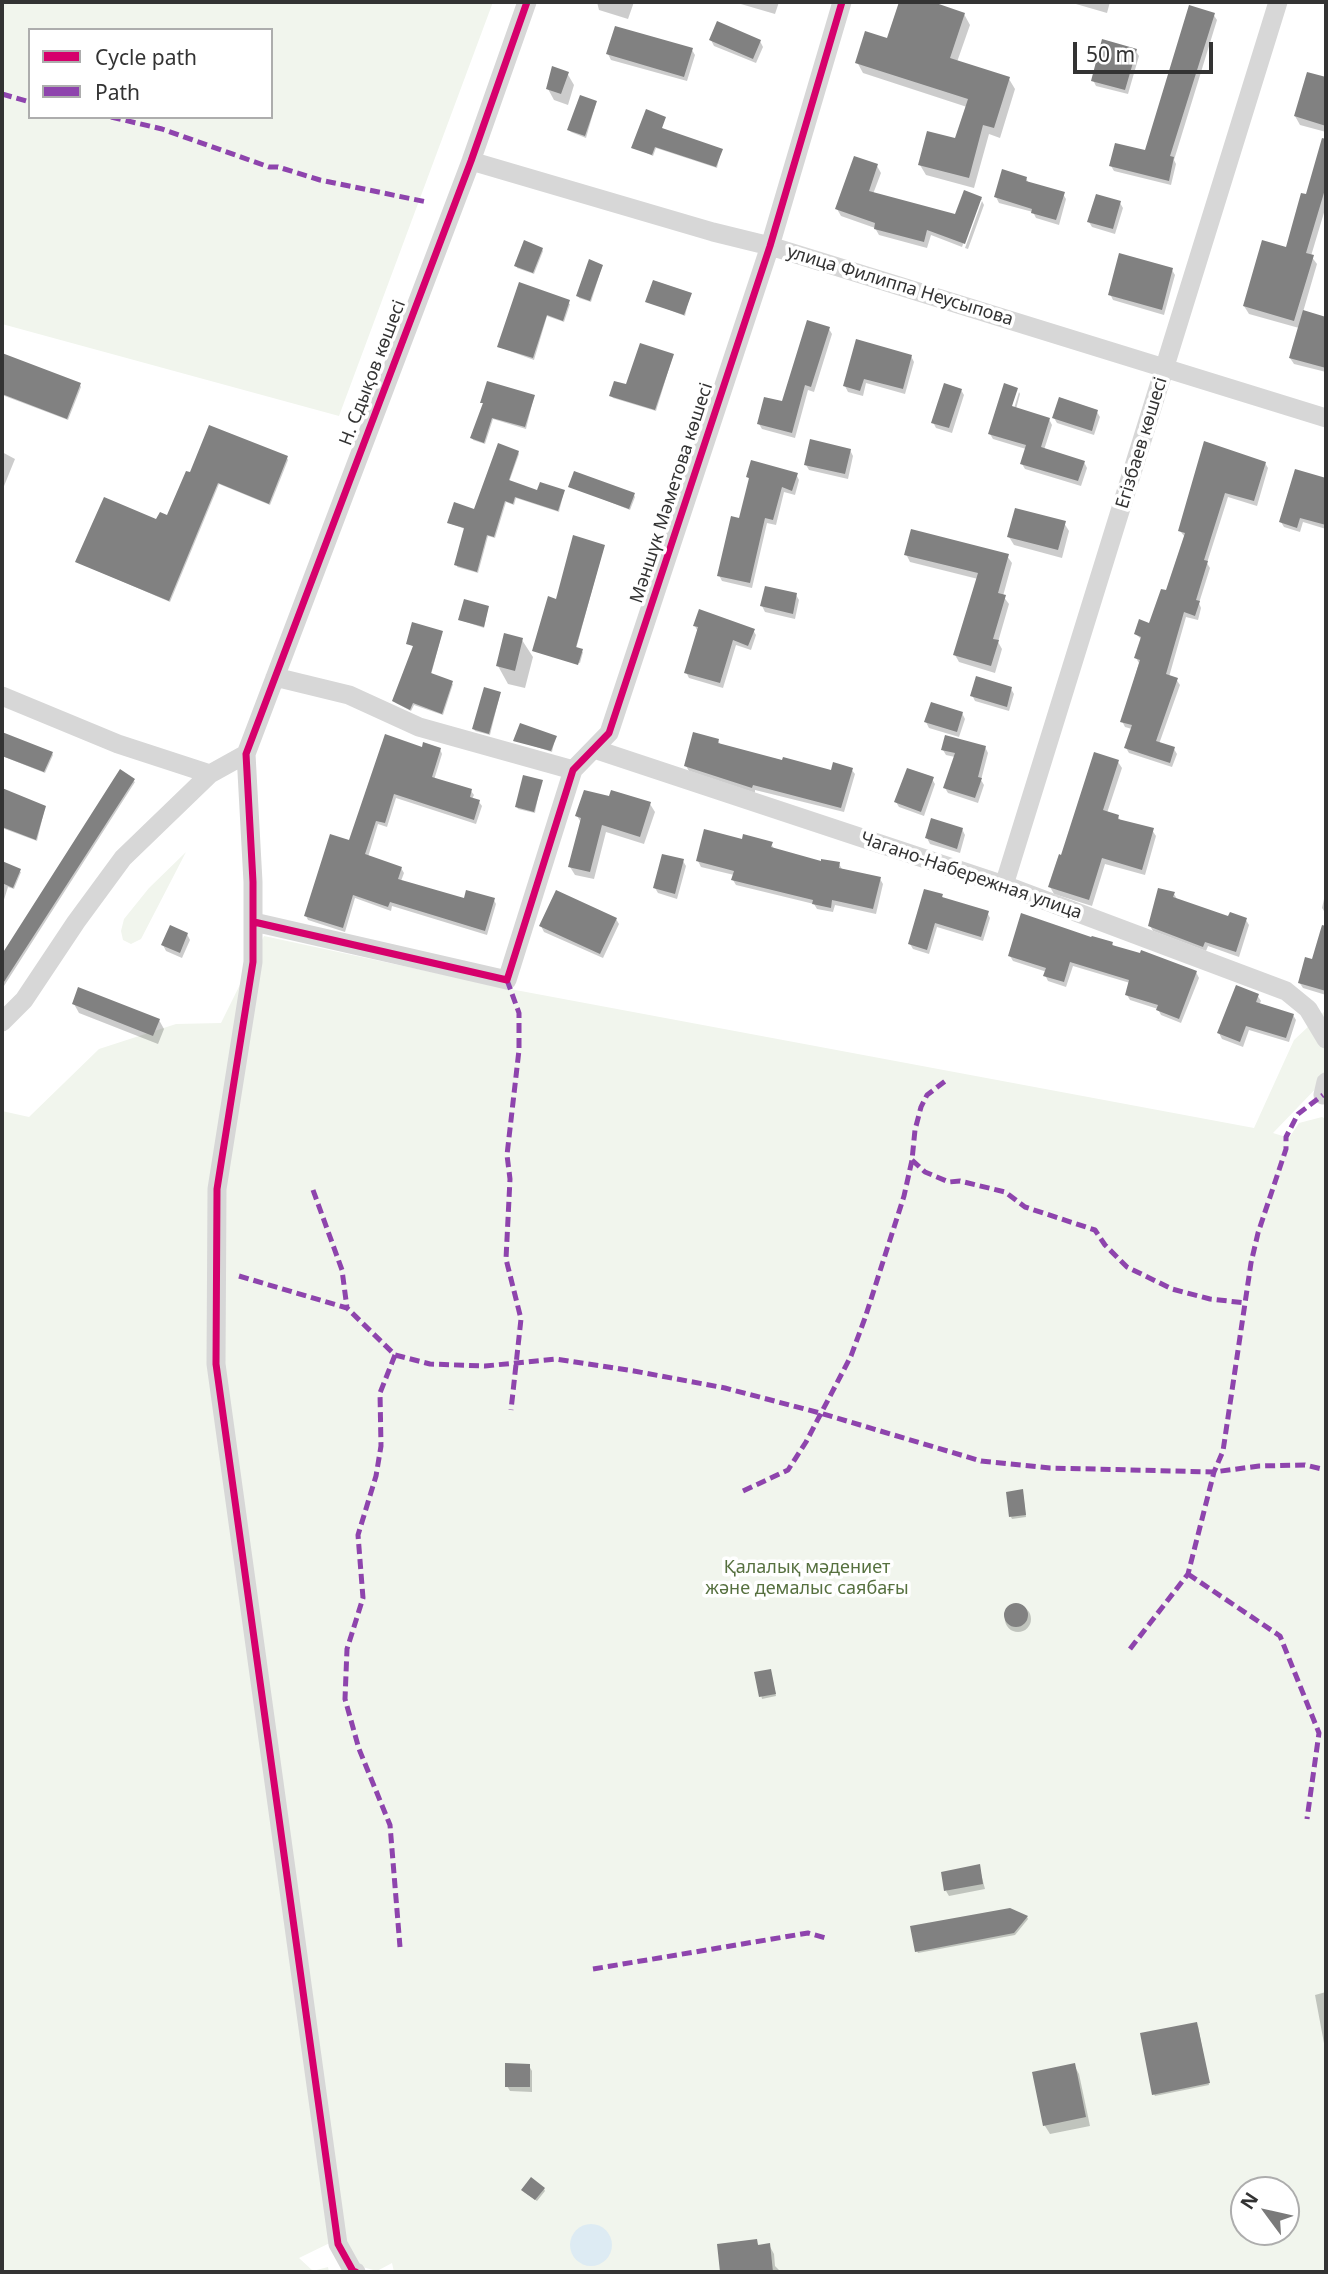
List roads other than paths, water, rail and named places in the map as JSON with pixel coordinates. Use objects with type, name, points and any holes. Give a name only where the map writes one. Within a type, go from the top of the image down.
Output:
[{"type":"street","name":"Н. Сдықов көшесі","points":[[246,754],[471,161],[527,2]]},
{"type":"street","name":"Мәншүк Мәметова көшесі","points":[[254,922],[507,980],[573,770],[609,733],[770,246],[842,2]]},
{"type":"street","name":"Егізбаев көшесі","points":[[1004,885],[1278,2]]},
{"type":"street","name":"улица Филиппа Неусыпова","points":[[471,161],[713,232],[770,246],[1326,418]]},
{"type":"street","points":[[275,677],[349,695],[419,727],[573,770]]},
{"type":"street","points":[[2,696],[118,744],[209,774]]},
{"type":"street","name":"Чагано-Набережная улица","points":[[594,749],[1004,885],[1286,991],[1308,1009],[1326,1039]]},
{"type":"street","points":[[2,1022],[24,1000],[123,858],[209,774],[246,754],[254,922],[253,962],[216,1189],[216,1364],[338,2244],[352,2271],[356,2272]]},
{"type":"park label","name":"Қалалық мәдениет және демалыс саябағы","points":[[807,1578]]}]
